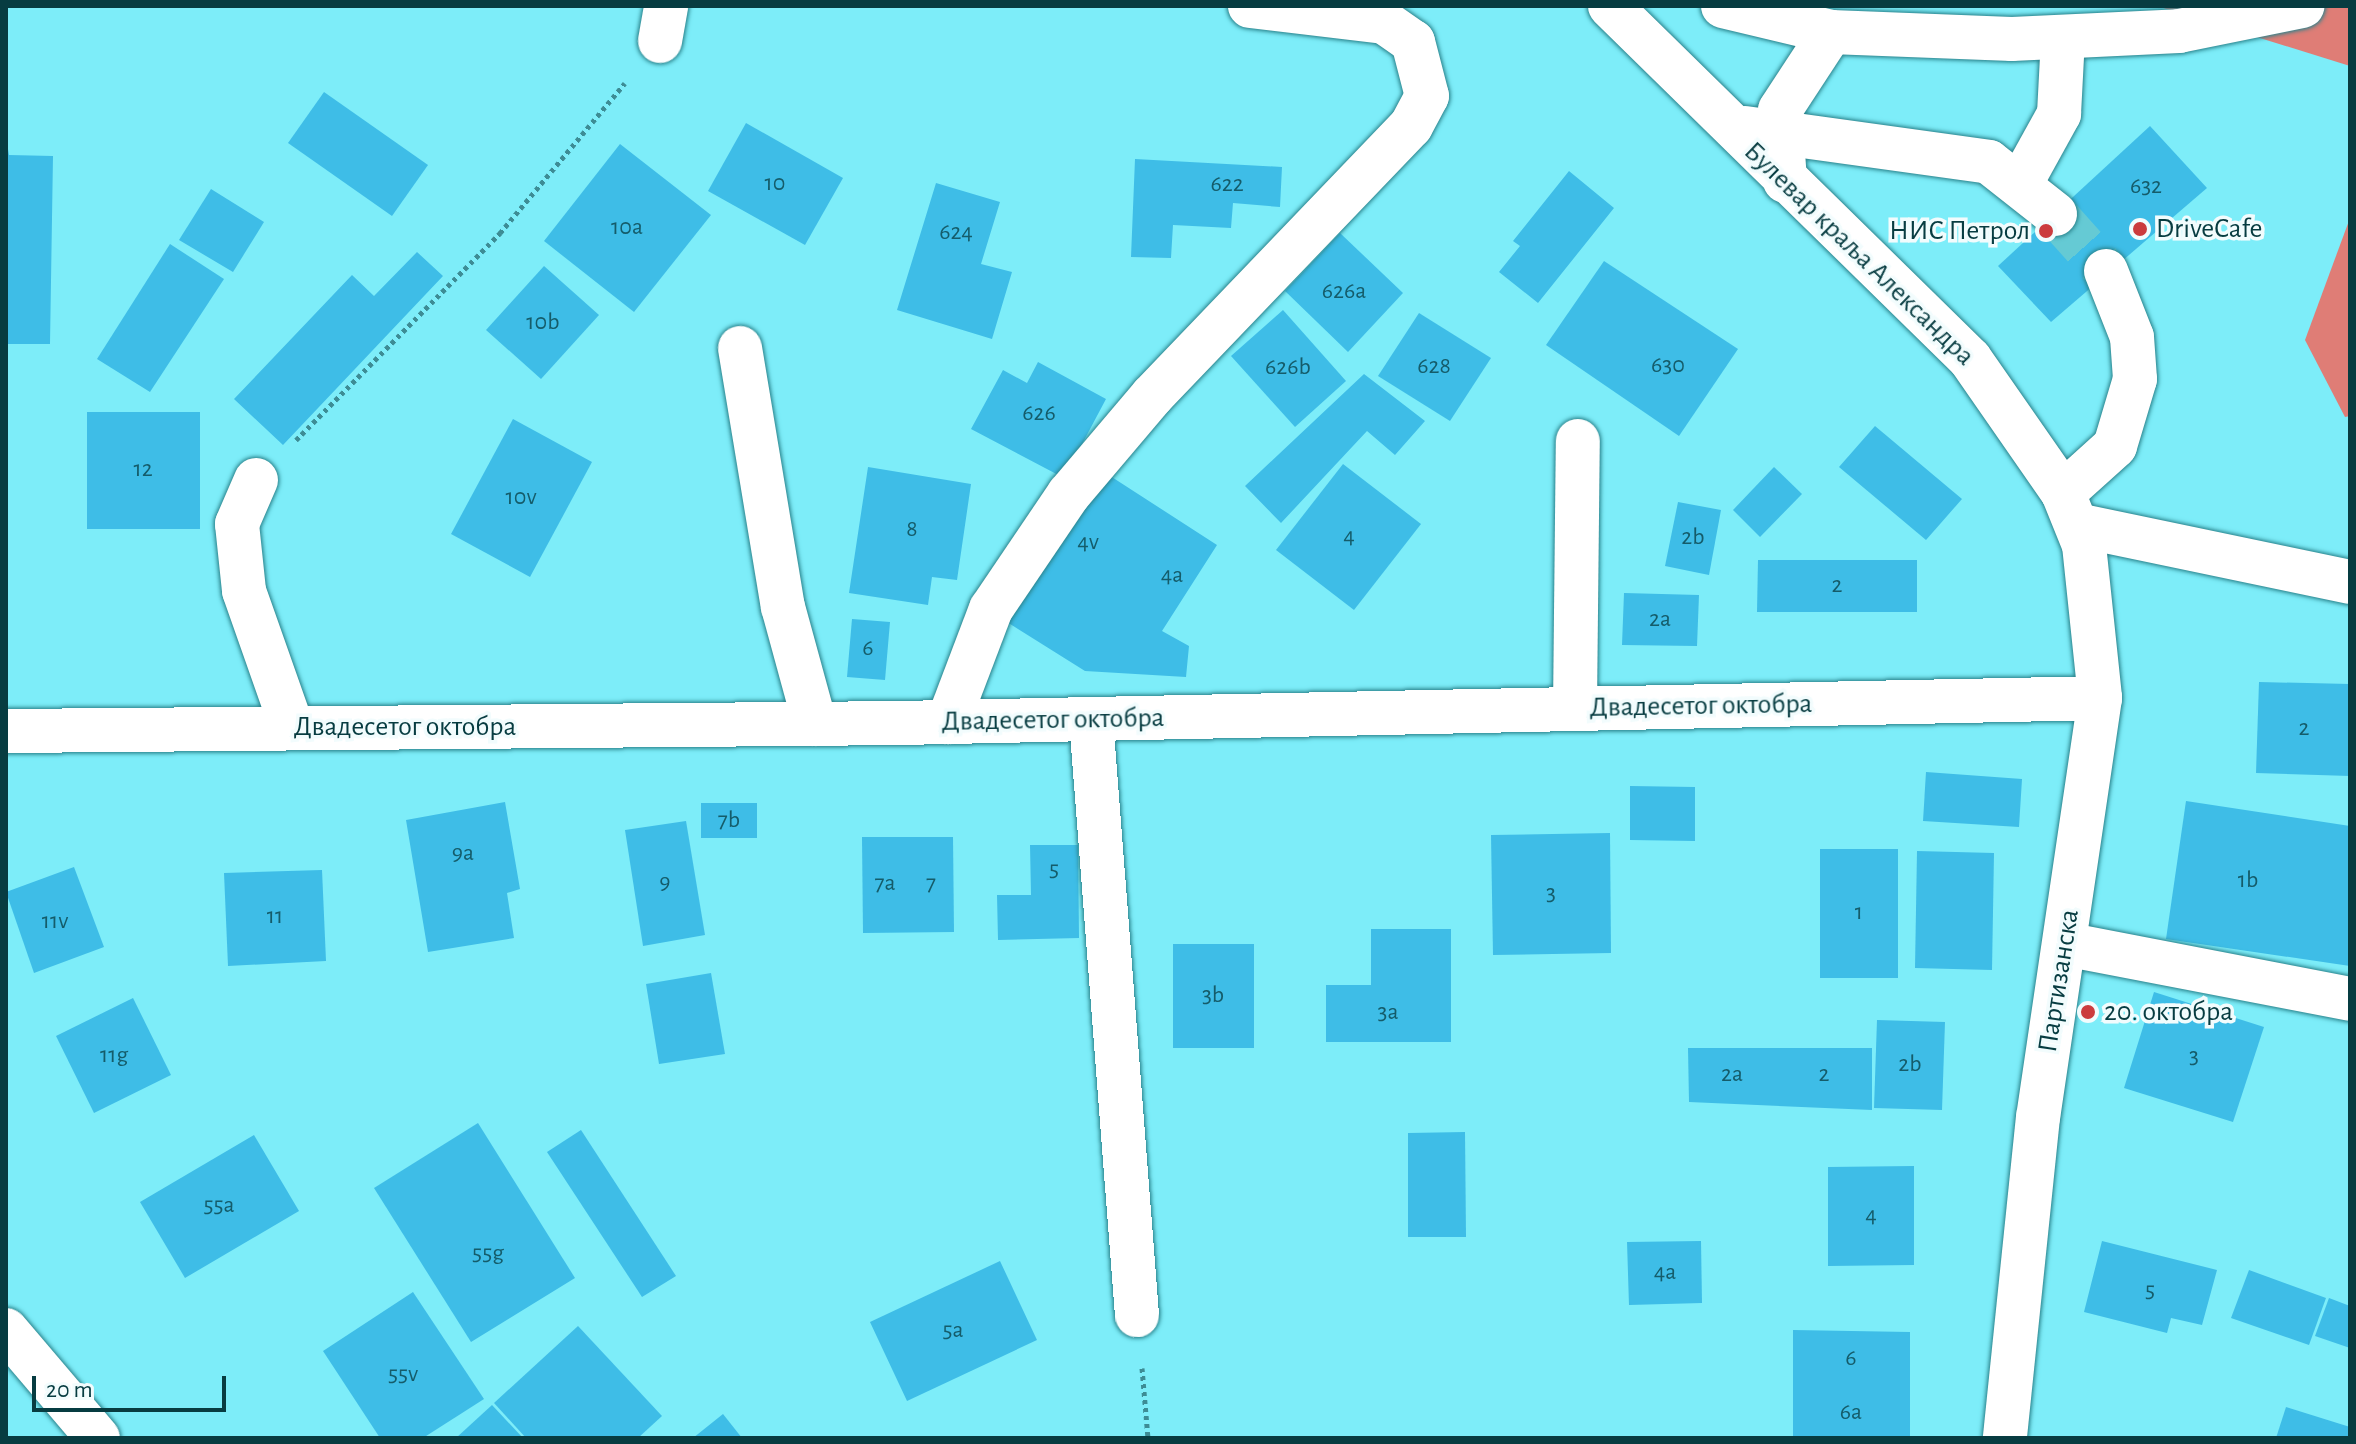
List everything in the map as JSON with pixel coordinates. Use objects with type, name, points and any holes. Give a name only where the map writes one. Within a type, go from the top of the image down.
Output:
[{"type":"street","points":[[948,722],[991,609],[1069,494],[1152,396],[1411,126],[1427,96],[1413,42],[1384,22],[1250,6]]},
{"type":"street","name":"Булевар краља Александра","points":[[1610,6],[1727,125],[1970,359],[2070,509]]},
{"type":"street","points":[[1744,9],[1831,32],[1888,21],[2063,38],[2179,31],[2302,6]]},
{"type":"street","points":[[1785,181],[1777,133],[1793,79],[1831,32]]},
{"type":"street","points":[[2022,181],[2059,114],[2063,38]]},
{"type":"street","points":[[1727,125],[1961,155],[2022,181],[2055,214]]},
{"type":"street","points":[[2106,271],[2132,337],[2135,379],[2115,446],[2070,509],[2350,582]]},
{"type":"street","points":[[740,348],[783,607],[815,724]]},
{"type":"street","points":[[1575,708],[1578,441]]},
{"type":"street","points":[[256,480],[237,524],[244,591],[292,727]]},
{"type":"street","name":"Партизанска","points":[[2005,1438],[2038,1117],[2100,698],[2090,567],[2070,509]]},
{"type":"street","name":"Двадесетог октобра","points":[[6,731],[948,722],[2100,698]]},
{"type":"street","points":[[1091,719],[1137,1315]]},
{"type":"street","points":[[2065,944],[2350,999]]},
{"type":"street","points":[[6,1330],[98,1438]]},
{"type":"path","points":[[256,480],[500,233],[663,24]]},
{"type":"path","points":[[1137,1315],[1148,1438]]},
{"type":"shaded area","points":[[2157,6],[2350,6],[2350,66]]},
{"type":"shaded area","points":[[2350,218],[2350,416],[2345,417],[2305,340]]},
{"type":"building","points":[[324,92],[428,165],[392,216],[288,143]]},
{"type":"building","points":[[746,123],[843,178],[805,245],[708,191]]},
{"type":"building","points":[[2150,126],[2207,188],[2051,322],[1998,266]]},
{"type":"building","points":[[6,137],[9,155],[53,156],[50,344],[6,344]]},
{"type":"building","points":[[620,144],[711,215],[634,312],[544,241]]},
{"type":"building","points":[[1135,159],[1282,167],[1280,207],[1233,203],[1231,228],[1173,225],[1171,258],[1131,257]]},
{"type":"building","points":[[1569,171],[1614,208],[1538,303],[1499,272],[1520,246],[1513,241]]},
{"type":"building","points":[[936,183],[1000,202],[981,264],[1012,272],[992,339],[897,310]]},
{"type":"building","points":[[211,189],[264,222],[233,272],[179,240]]},
{"type":"building","points":[[1340,233],[1403,293],[1348,352],[1285,291]]},
{"type":"building","points":[[170,244],[224,279],[150,392],[97,359]]},
{"type":"building","points":[[417,252],[443,276],[283,445],[234,399],[352,275],[374,296]]},
{"type":"building","points":[[1604,261],[1738,349],[1679,436],[1546,345]]},
{"type":"building","points":[[544,266],[599,315],[541,379],[486,330]]},
{"type":"building","points":[[1283,310],[1346,381],[1295,427],[1231,356]]},
{"type":"building","points":[[1419,313],[1491,358],[1450,421],[1378,376]]},
{"type":"building","points":[[1038,362],[1106,399],[1064,478],[971,429],[1003,370],[1027,383]]},
{"type":"building","points":[[1364,374],[1425,421],[1395,455],[1367,431],[1281,523],[1245,486]]},
{"type":"building","points":[[87,412],[200,412],[200,529],[87,529]]},
{"type":"building","points":[[513,419],[592,462],[530,577],[451,534]]},
{"type":"building","points":[[1875,426],[1962,499],[1926,540],[1839,467]]},
{"type":"building","points":[[1343,464],[1421,524],[1354,610],[1276,550]]},
{"type":"building","points":[[868,467],[971,484],[957,580],[932,577],[928,605],[849,593]]},
{"type":"building","points":[[1774,467],[1802,494],[1760,537],[1733,510]]},
{"type":"building","points":[[1104,472],[1217,545],[1162,631],[1189,646],[1186,677],[1085,671],[1007,622]]},
{"type":"building","points":[[1678,502],[1721,510],[1709,575],[1665,566]]},
{"type":"building","points":[[1758,560],[1917,560],[1917,612],[1757,612]]},
{"type":"building","points":[[1624,593],[1699,595],[1697,646],[1622,645]]},
{"type":"building","points":[[852,619],[890,622],[885,680],[847,677]]},
{"type":"building","points":[[2259,682],[2350,684],[2350,776],[2256,773]]},
{"type":"building","points":[[1926,772],[2022,779],[2019,827],[1923,821]]},
{"type":"building","points":[[1630,786],[1695,787],[1695,841],[1630,840]]},
{"type":"building","points":[[2186,801],[2350,826],[2350,966],[2166,939]]},
{"type":"building","points":[[505,802],[520,889],[507,893],[514,938],[428,952],[406,820]]},
{"type":"building","points":[[701,803],[757,803],[757,838],[701,838]]},
{"type":"building","points":[[686,821],[705,935],[643,946],[625,830]]},
{"type":"building","points":[[1610,833],[1611,953],[1493,955],[1491,835]]},
{"type":"building","points":[[862,837],[953,837],[954,932],[863,933]]},
{"type":"building","points":[[1030,845],[1078,845],[1079,938],[998,940],[997,895],[1031,895]]},
{"type":"building","points":[[1820,849],[1898,849],[1898,978],[1820,978]]},
{"type":"building","points":[[1917,851],[1994,853],[1992,970],[1915,968]]},
{"type":"building","points":[[74,867],[104,947],[34,973],[6,892]]},
{"type":"building","points":[[322,870],[326,961],[228,966],[224,873]]},
{"type":"building","points":[[1371,929],[1451,929],[1451,1042],[1326,1042],[1326,985],[1371,985]]},
{"type":"building","points":[[1173,944],[1254,944],[1254,1048],[1173,1048]]},
{"type":"building","points":[[711,973],[725,1054],[659,1064],[646,984]]},
{"type":"building","points":[[2154,992],[2264,1027],[2233,1122],[2124,1088]]},
{"type":"building","points":[[133,998],[171,1075],[94,1113],[56,1036]]},
{"type":"building","points":[[1877,1020],[1945,1022],[1942,1110],[1874,1108]]},
{"type":"building","points":[[1688,1048],[1872,1048],[1872,1110],[1689,1102]]},
{"type":"building","points":[[478,1123],[575,1278],[471,1342],[374,1188]]},
{"type":"building","points":[[581,1130],[676,1276],[642,1297],[547,1152]]},
{"type":"building","points":[[1465,1132],[1466,1237],[1408,1237],[1408,1133]]},
{"type":"building","points":[[254,1135],[299,1211],[185,1278],[140,1202]]},
{"type":"building","points":[[1914,1166],[1914,1265],[1828,1266],[1828,1167]]},
{"type":"building","points":[[1701,1241],[1702,1303],[1629,1305],[1627,1242]]},
{"type":"building","points":[[2102,1241],[2217,1270],[2202,1325],[2171,1318],[2167,1333],[2084,1312]]},
{"type":"building","points":[[1000,1261],[1037,1340],[907,1401],[870,1322]]},
{"type":"building","points":[[2249,1270],[2326,1298],[2309,1345],[2231,1318]]},
{"type":"building","points":[[413,1292],[484,1399],[423,1438],[380,1438],[323,1351]]},
{"type":"building","points":[[2329,1298],[2350,1306],[2350,1348],[2315,1336]]},
{"type":"building","points":[[578,1326],[662,1416],[638,1438],[526,1438],[494,1403]]},
{"type":"building","points":[[1793,1330],[1910,1332],[1910,1438],[1793,1438]]},
{"type":"building","points":[[492,1405],[523,1438],[456,1438]]},
{"type":"building","points":[[2286,1407],[2350,1427],[2350,1438],[2276,1438]]},
{"type":"building","points":[[723,1414],[742,1438],[693,1438]]},
{"type":"tunnel","points":[[2055,214],[2106,271]]},
{"type":"place","name":"DriveCafe","points":[[2140,229]]},
{"type":"place","name":"НИС Петрол","points":[[2046,231]]},
{"type":"place","name":"20. октобра","points":[[2088,1012]]}]
